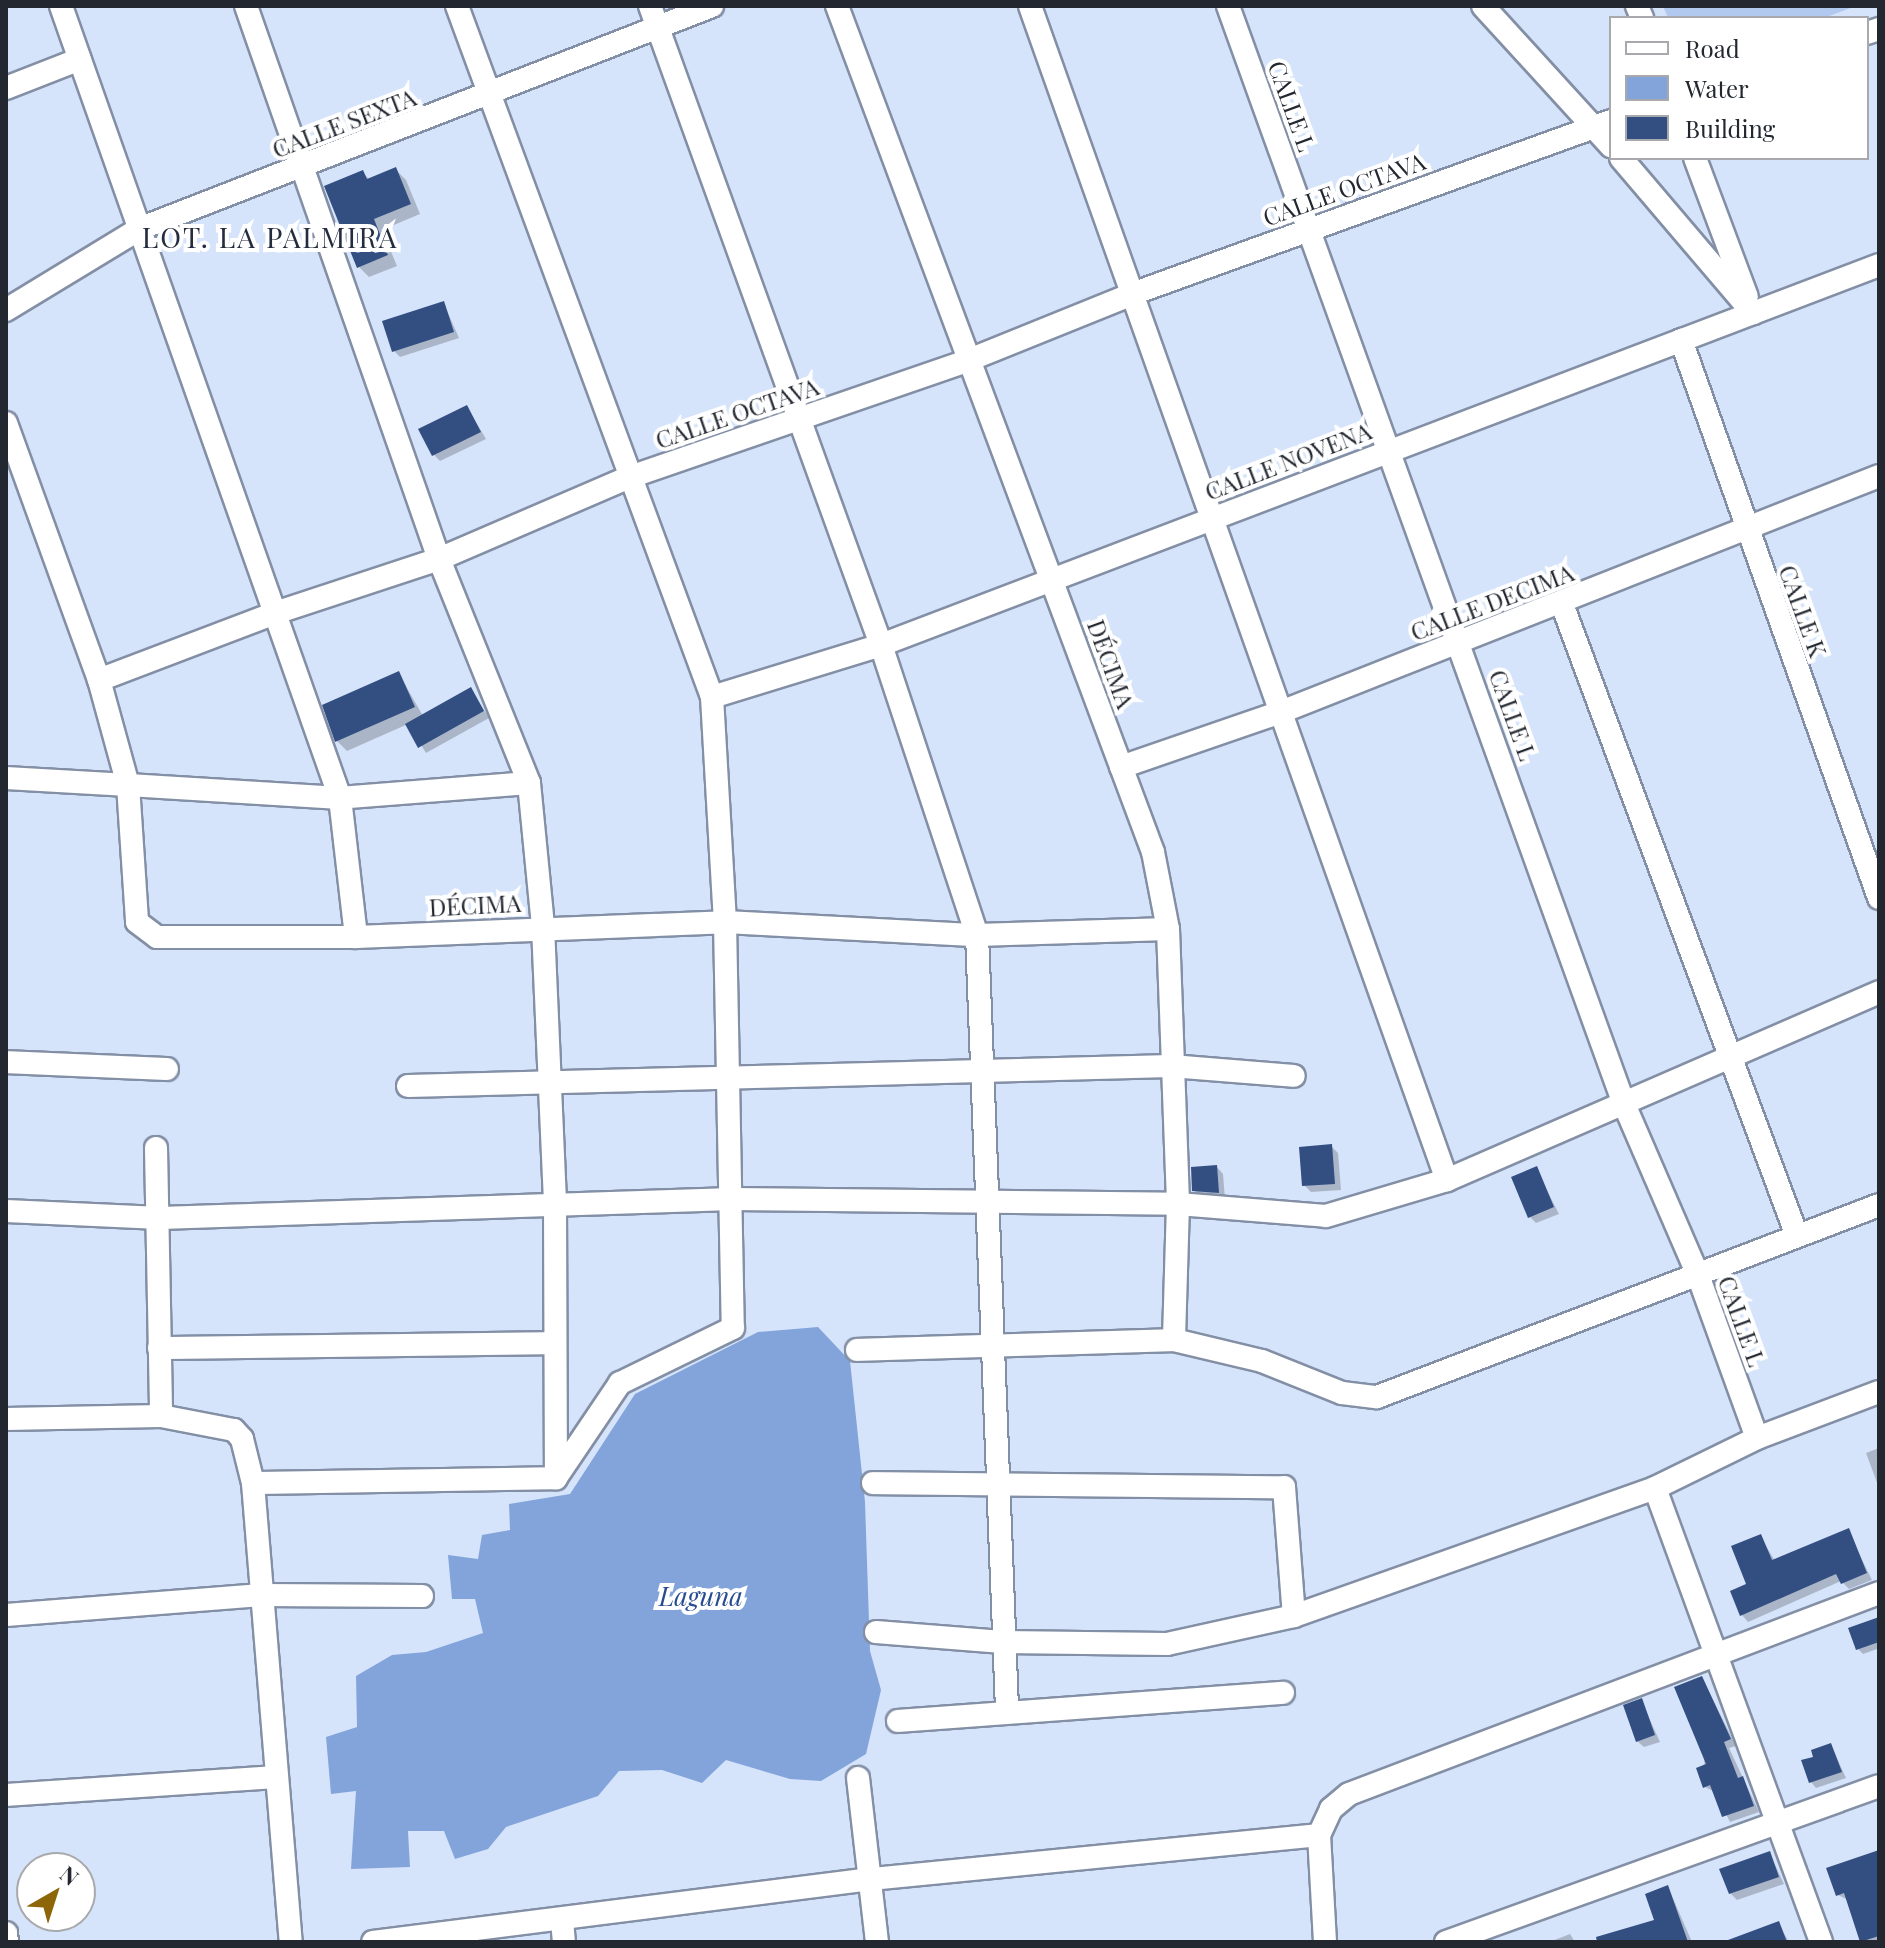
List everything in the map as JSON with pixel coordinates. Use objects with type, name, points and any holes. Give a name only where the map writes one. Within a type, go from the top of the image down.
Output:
[{"type":"street","points":[[246,6],[439,559],[529,783],[543,927],[547,1081],[555,1204],[553,1343],[556,1478]]},
{"type":"street","points":[[457,6],[627,478],[712,697],[725,922],[733,1199],[733,1328],[620,1383],[556,1478]]},
{"type":"street","name":"CALLE SEXTA","points":[[6,310],[139,229],[489,94],[654,16],[712,6]]},
{"type":"street","name":"DÉCIMA","points":[[837,6],[1153,852],[1168,929],[1178,1204],[1174,1340]]},
{"type":"street","points":[[1030,6],[1447,1180]]},
{"type":"street","name":"CALLE L","points":[[1228,6],[1624,1104],[1698,1275],[1757,1438]]},
{"type":"street","points":[[1483,6],[1603,124]]},
{"type":"street","points":[[67,8],[80,59],[340,798],[356,937]]},
{"type":"street","points":[[654,16],[796,421],[881,645],[977,935],[991,1202],[996,1483],[1007,1710]]},
{"type":"street","points":[[6,88],[80,59]]},
{"type":"street","name":"CALLE OCTAVA","points":[[99,680],[275,613],[439,559],[627,478],[969,360],[1132,294],[1603,124]]},
{"type":"street","points":[[1623,160],[1753,313]]},
{"type":"street","points":[[1696,160],[1753,313]]},
{"type":"street","name":"CALLE NOVENA","points":[[712,697],[881,645],[1879,265]]},
{"type":"street","name":"CALLE K","points":[[1681,340],[1746,531],[1879,898]]},
{"type":"street","points":[[6,423],[99,680],[128,785]]},
{"type":"street","name":"CALLE DECIMA","points":[[1121,767],[1281,712],[1562,604],[1879,476]]},
{"type":"street","points":[[1562,604],[1728,1058],[1797,1236]]},
{"type":"street","points":[[6,778],[340,798],[529,783]]},
{"type":"street","name":"DÉCIMA","points":[[128,785],[137,922],[142,930],[157,937],[356,937],[725,922],[977,935],[1168,929]]},
{"type":"street","points":[[6,1211],[160,1218],[733,1199],[1178,1204],[1326,1216],[1447,1180],[1879,992]]},
{"type":"street","points":[[6,1062],[167,1069]]},
{"type":"street","points":[[408,1086],[1171,1066],[1294,1076]]},
{"type":"street","points":[[156,1148],[160,1218],[161,1416]]},
{"type":"street","points":[[857,1350],[992,1349],[1174,1340],[1262,1361],[1342,1393],[1377,1397],[1879,1205]]},
{"type":"street","points":[[159,1348],[553,1343]]},
{"type":"street","points":[[876,1632],[1003,1642],[1167,1644],[1294,1616],[1655,1488],[1757,1438],[1879,1392]]},
{"type":"street","points":[[6,1419],[161,1416],[234,1430],[242,1439],[253,1483],[291,1942]]},
{"type":"street","points":[[253,1483],[556,1478]]},
{"type":"street","points":[[873,1483],[1284,1487],[1294,1616]]},
{"type":"street","points":[[1655,1488],[1713,1655],[1779,1820],[1821,1942]]},
{"type":"street","points":[[1325,1942],[1319,1835],[1331,1809],[1349,1794],[1879,1593]]},
{"type":"street","points":[[6,1615],[261,1595],[422,1596]]},
{"type":"street","points":[[898,1721],[1007,1710],[1283,1693]]},
{"type":"street","points":[[6,1795],[276,1777]]},
{"type":"street","points":[[858,1778],[877,1942]]},
{"type":"street","points":[[1446,1942],[1879,1786]]},
{"type":"street","points":[[373,1942],[563,1931],[871,1879],[1319,1835]]},
{"type":"street","points":[[6,1933],[7,1942]]},
{"type":"shaded area","points":[[1663,6],[1856,6],[1829,16],[1667,16]]},
{"type":"water","name":"Laguna","points":[[818,1327],[850,1361],[865,1502],[870,1651],[881,1690],[866,1754],[821,1781],[790,1779],[726,1760],[702,1783],[662,1770],[619,1771],[598,1796],[506,1827],[488,1849],[455,1859],[444,1831],[408,1831],[410,1867],[351,1869],[356,1791],[331,1794],[326,1737],[357,1727],[356,1676],[392,1655],[426,1652],[483,1633],[475,1599],[452,1599],[448,1555],[478,1559],[482,1535],[510,1530],[509,1504],[570,1494],[635,1394],[758,1332]]},
{"type":"building","points":[[396,167],[411,204],[374,219],[388,255],[357,268],[324,186],[363,170],[367,179]]},
{"type":"building","points":[[444,301],[454,332],[392,352],[382,321]]},
{"type":"building","points":[[467,405],[481,432],[432,456],[418,429]]},
{"type":"building","points":[[399,671],[415,707],[335,742],[322,705]]},
{"type":"building","points":[[471,687],[484,711],[418,748],[405,724]]},
{"type":"building","points":[[1332,1144],[1335,1184],[1302,1186],[1299,1147]]},
{"type":"building","points":[[1217,1165],[1219,1193],[1192,1191],[1191,1167]]},
{"type":"building","points":[[1537,1166],[1554,1207],[1528,1218],[1511,1177]]},
{"type":"building","points":[[1849,1528],[1867,1573],[1841,1584],[1836,1574],[1740,1616],[1730,1591],[1746,1584],[1731,1546],[1761,1534],[1772,1560]]},
{"type":"building","points":[[1879,1617],[1879,1642],[1856,1650],[1848,1628]]},
{"type":"building","points":[[1702,1676],[1731,1739],[1724,1742],[1738,1778],[1743,1776],[1754,1806],[1722,1817],[1710,1785],[1703,1788],[1696,1768],[1706,1764],[1674,1687]]},
{"type":"building","points":[[1642,1698],[1655,1735],[1636,1742],[1623,1705]]},
{"type":"building","points":[[1831,1743],[1842,1772],[1809,1783],[1801,1760],[1813,1757],[1811,1750]]},
{"type":"building","points":[[1879,1850],[1879,1936],[1860,1942],[1844,1893],[1836,1896],[1826,1868]]},
{"type":"building","points":[[1770,1851],[1779,1877],[1729,1894],[1719,1869]]},
{"type":"building","points":[[1668,1885],[1688,1942],[1597,1942],[1596,1937],[1654,1920],[1645,1894]]},
{"type":"building","points":[[1779,1921],[1787,1942],[1728,1942],[1728,1940]]},
{"type":"district","name":"LOT. LA PALMIRA","points":[[270,237]]}]
